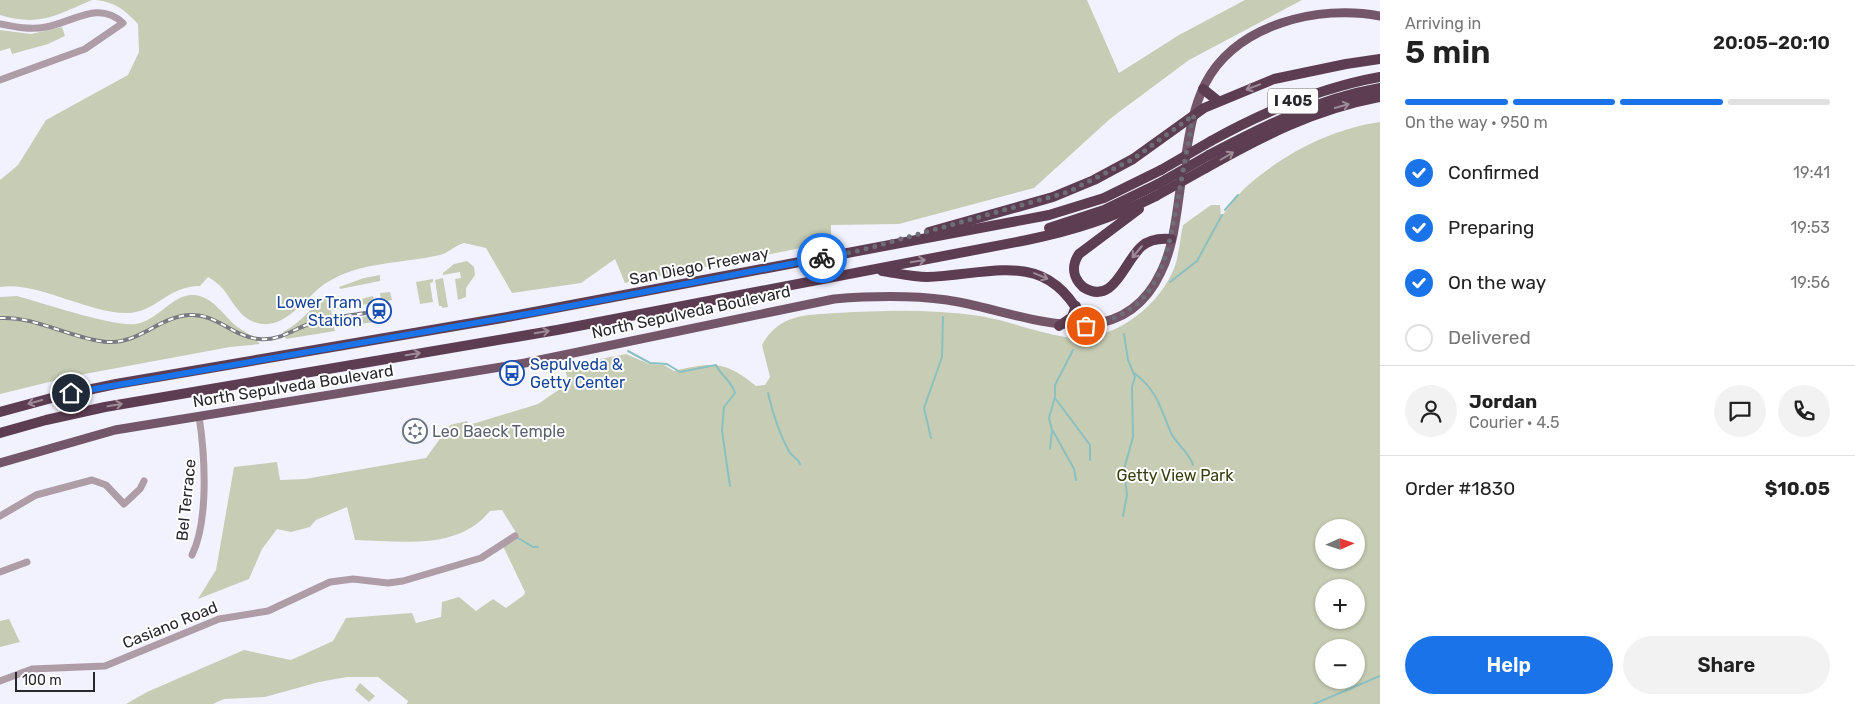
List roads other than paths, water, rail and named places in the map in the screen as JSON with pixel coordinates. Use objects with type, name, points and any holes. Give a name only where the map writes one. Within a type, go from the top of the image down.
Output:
[{"type":"highway","points":[[862,250],[1068,192],[1133,159],[1194,115],[1218,101],[1281,77],[1346,64],[1380,60]]},
{"type":"highway","name":"San Diego Freeway","points":[[0,412],[59,396],[125,382],[462,326],[973,229],[1078,207],[1159,178],[1210,149],[1260,115],[1303,97],[1348,83],[1380,77]]},
{"type":"highway","points":[[1210,149],[1286,110],[1322,97],[1380,82]]},
{"type":"highway","points":[[1210,149],[1308,107],[1380,88]]},
{"type":"highway","points":[[1203,89],[1218,101]]},
{"type":"highway","name":"I 405","points":[[0,434],[105,407],[494,340],[871,270],[1027,240],[1083,227],[1118,214],[1156,196],[1289,124],[1317,113],[1380,97]]},
{"type":"highway","points":[[1027,240],[1035,232],[1078,220],[1124,202],[1159,178]]},
{"type":"highway","points":[[1156,196],[1082,252],[1075,262],[1075,276],[1079,284],[1088,290],[1097,292],[1107,290],[1115,283],[1141,246],[1155,239],[1171,239]]},
{"type":"highway","points":[[871,270],[925,277],[1024,270],[1057,284],[1076,306],[1086,326]]},
{"type":"highway","points":[[1059,326],[1072,317],[1076,306]]},
{"type":"main road","name":"North Sepulveda Boulevard","points":[[0,463],[100,433],[525,363],[834,299],[881,296],[937,299],[974,305],[1059,326],[1086,326],[1120,315],[1142,298],[1161,273],[1171,239],[1194,115],[1203,89],[1219,64],[1234,49],[1253,36],[1275,26],[1309,16],[1333,13],[1380,16]]},
{"type":"street","points":[[0,24],[28,28],[48,27],[82,11],[97,8],[114,13],[123,23],[85,49],[0,80]]},
{"type":"street","name":"Bel Terrace","points":[[192,556],[198,544],[205,471],[199,416]]},
{"type":"street","points":[[0,516],[36,495],[92,480],[106,485],[124,504],[140,490],[144,481]]},
{"type":"street","name":"Casiano Road","points":[[0,680],[32,669],[105,666],[219,619],[268,612],[330,582],[353,579],[388,583],[404,581],[480,558],[515,536]]},
{"type":"street","points":[[0,572],[27,562]]},
{"type":"waterway","points":[[1225,210],[1238,195]]},
{"type":"waterway","points":[[1170,282],[1197,261],[1222,215]]},
{"type":"waterway","points":[[931,438],[924,408],[942,357],[943,317]]},
{"type":"waterway","points":[[1123,516],[1127,495],[1124,469],[1133,437],[1132,387],[1135,377],[1128,360],[1124,334]]},
{"type":"waterway","points":[[1050,449],[1052,430],[1049,418],[1055,397],[1055,385],[1073,350]]},
{"type":"waterway","points":[[628,351],[650,363],[667,364],[680,372],[716,365],[729,382],[735,393],[724,407],[722,431],[730,486]]},
{"type":"waterway","points":[[1134,373],[1153,393],[1171,433],[1189,456],[1193,465]]},
{"type":"waterway","points":[[768,393],[783,439],[790,453],[800,464]]},
{"type":"waterway","points":[[1055,398],[1090,445],[1090,460]]},
{"type":"waterway","points":[[1053,431],[1074,469],[1076,480]]},
{"type":"waterway","points":[[518,538],[533,547],[538,547]]},
{"type":"waterway","points":[[1314,704],[1380,676]]},
{"type":"railway","points":[[0,318],[27,320],[80,337],[107,342],[129,339],[168,320],[189,315],[199,315],[216,321],[241,334],[266,339],[279,337],[316,322],[365,313]]},
{"type":"place","name":"Lower Tram Station","points":[[379,311]]},
{"type":"place","name":"Sepulveda & Getty Center","points":[[512,373]]},
{"type":"place","name":"Leo Baeck Temple","points":[[415,431]]},
{"type":"park label","name":"Getty View Park","points":[[1175,475]]}]
